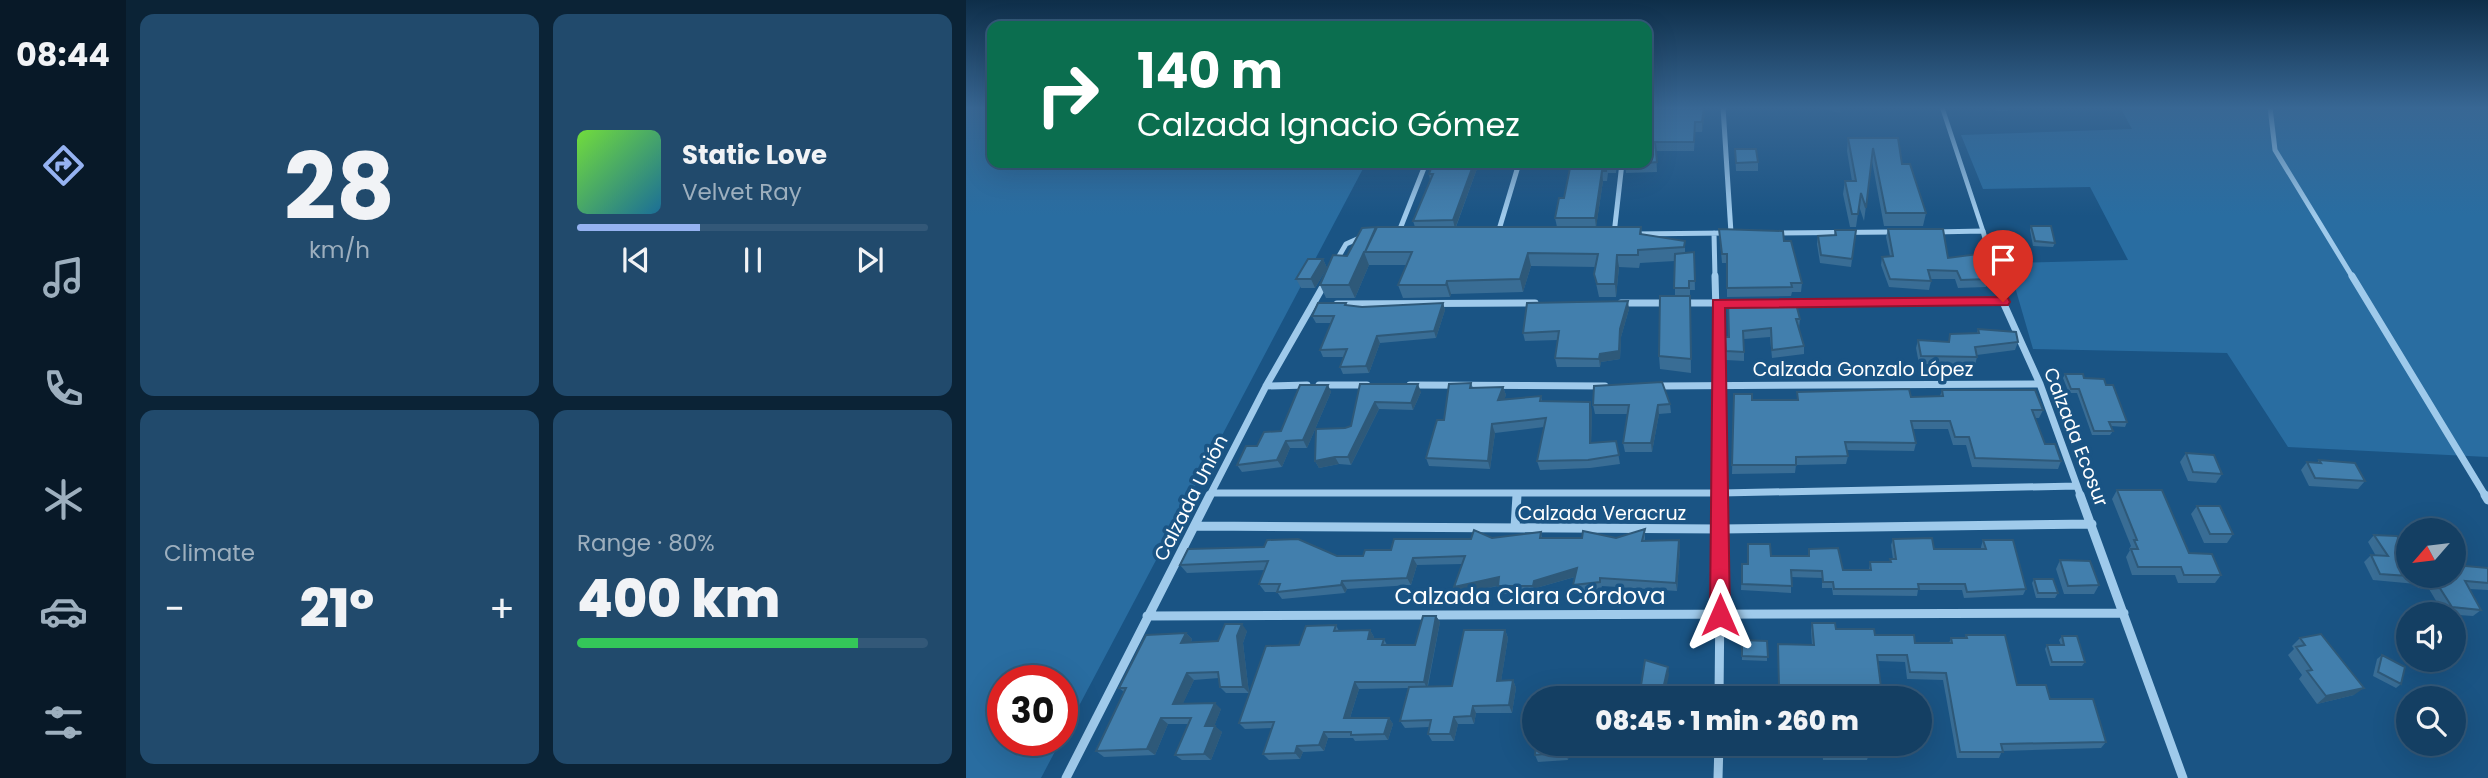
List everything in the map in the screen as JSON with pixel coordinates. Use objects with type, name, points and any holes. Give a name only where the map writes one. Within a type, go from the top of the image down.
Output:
[{"type":"street","points":[[1725,143],[1731,233]]},
{"type":"street","points":[[2274,143],[2275,150],[2488,500]]},
{"type":"street","points":[[1397,235],[1424,168]]},
{"type":"street","points":[[1498,233],[1518,168]]},
{"type":"street","points":[[1614,234],[1621,168]]},
{"type":"street","points":[[1927,232],[1983,231]]},
{"type":"street","name":"Calzada Ecosur","points":[[1983,231],[2003,302],[2040,384],[2183,778]]},
{"type":"street","points":[[1773,233],[1899,232]]},
{"type":"street","points":[[1485,233],[1511,233]]},
{"type":"street","points":[[1714,233],[1718,303],[1721,493],[1719,686]]},
{"type":"street","points":[[1601,234],[1745,233]]},
{"type":"street","name":"Calzada Unión","points":[[1066,778],[1266,386],[1315,303],[1344,245],[1352,239],[1376,235]]},
{"type":"street","points":[[1387,235],[1410,235]]},
{"type":"street","points":[[1786,303],[2003,302]]},
{"type":"street","points":[[1315,303],[1537,303]]},
{"type":"street","points":[[1607,303],[1745,303]]},
{"type":"street","name":"Calzada Gonzalo López","points":[[1650,386],[2040,384]]},
{"type":"street","points":[[1266,386],[1377,385]]},
{"type":"street","points":[[1404,385],[1609,386]]},
{"type":"street","name":"Calzada Veracruz","points":[[1212,493],[1721,493],[2077,486]]},
{"type":"street","points":[[1515,528],[1517,493]]},
{"type":"street","name":"Calzada Veracruz","points":[[1196,526],[1721,529],[2092,524]]},
{"type":"street","name":"Calzada Clara Córdova","points":[[1147,616],[2123,612]]},
{"type":"street","points":[[1718,778],[1719,756]]},
{"type":"lane","name":"Calzada Ecosur","points":[[1954,143],[1983,231]]},
{"type":"shaded area","points":[[966,143],[987,143],[987,168],[1363,168],[1078,708],[1078,665],[987,665],[987,756],[1053,756],[1041,778],[966,778]]},
{"type":"shaded area","points":[[1964,143],[2488,143],[2488,457],[2288,447],[2227,353],[2033,349],[2008,263],[2128,260],[2090,187],[1983,189]]},
{"type":"building","points":[[1652,143],[1655,143],[1657,162],[1652,162]]},
{"type":"building","points":[[1849,143],[1899,143],[1902,164],[1910,164],[1926,213],[1886,213],[1873,148],[1866,208],[1861,193],[1858,214],[1852,214],[1845,181],[1856,181]]},
{"type":"building","points":[[1735,149],[1756,149],[1758,162],[1736,163]]},
{"type":"building","points":[[1431,168],[1472,168],[1453,220],[1413,221],[1433,174],[1429,174]]},
{"type":"building","points":[[1570,168],[1606,168],[1606,171],[1602,171],[1595,218],[1555,218],[1559,198],[1564,198]]},
{"type":"building","points":[[2031,226],[2051,226],[2055,243],[2035,241]]},
{"type":"building","points":[[1376,227],[1349,285],[1320,285],[1333,255],[1347,256],[1362,228]]},
{"type":"building","points":[[1377,227],[1641,227],[1640,234],[1685,241],[1684,247],[1638,250],[1638,255],[1617,255],[1615,284],[1597,284],[1594,274],[1598,254],[1528,253],[1520,279],[1447,281],[1446,285],[1398,285],[1412,252],[1365,252]]},
{"type":"building","points":[[1719,229],[1783,231],[1784,241],[1791,241],[1802,283],[1791,283],[1792,287],[1727,288],[1727,254],[1722,254]]},
{"type":"building","points":[[1888,229],[1943,229],[1948,258],[1978,254],[1988,279],[1961,280],[1957,271],[1928,270],[1931,281],[1890,279],[1882,257],[1893,256]]},
{"type":"building","points":[[1835,230],[1856,230],[1852,259],[1821,255],[1818,236],[1836,235]]},
{"type":"building","points":[[1694,252],[1695,281],[1689,281],[1689,288],[1674,288],[1675,254]]},
{"type":"building","points":[[1308,259],[1323,259],[1311,279],[1296,279]]},
{"type":"building","points":[[1660,296],[1690,296],[1691,359],[1659,356]]},
{"type":"building","points":[[1728,300],[1795,300],[1800,319],[1796,319],[1804,346],[1772,350],[1771,328],[1743,331],[1744,352],[1726,351],[1725,337],[1729,337]]},
{"type":"building","points":[[1628,301],[1620,329],[1619,351],[1600,354],[1599,359],[1555,358],[1559,331],[1523,333],[1527,303]]},
{"type":"building","points":[[1318,303],[1346,303],[1345,305],[1362,307],[1443,303],[1434,331],[1377,336],[1366,366],[1340,367],[1347,349],[1320,350],[1334,316],[1312,316]]},
{"type":"building","points":[[1978,329],[2016,332],[2018,342],[1975,347],[1977,357],[1921,356],[1918,340],[1949,342],[1950,334],[1979,333]]},
{"type":"building","points":[[2065,374],[2083,374],[2084,378],[2104,379],[2106,385],[2113,385],[2127,422],[2109,422],[2113,431],[2094,431],[2079,389],[2071,389]]},
{"type":"building","points":[[1662,382],[1670,404],[1658,405],[1651,443],[1623,443],[1629,405],[1593,405],[1594,386]]},
{"type":"building","points":[[1471,383],[1470,388],[1503,387],[1498,400],[1541,396],[1540,401],[1590,402],[1590,443],[1616,441],[1619,455],[1588,460],[1537,461],[1546,418],[1492,424],[1488,461],[1426,458],[1437,420],[1444,420],[1449,384]]},
{"type":"building","points":[[1360,384],[1418,384],[1411,403],[1375,402],[1348,457],[1315,461],[1316,429],[1351,426]]},
{"type":"building","points":[[1300,385],[1328,385],[1303,440],[1286,441],[1277,460],[1237,465],[1246,446],[1257,446],[1264,432],[1281,431]]},
{"type":"building","points":[[1909,389],[1911,397],[1943,396],[1942,390],[2035,390],[2043,410],[2032,410],[2045,444],[2055,444],[2061,461],[1975,458],[1969,437],[1955,437],[1950,421],[1911,421],[1916,443],[1845,442],[1848,456],[1796,457],[1796,465],[1732,465],[1734,394],[1752,394],[1752,400],[1798,400],[1797,392]]},
{"type":"building","points":[[2186,453],[2214,455],[2222,474],[2193,472]]},
{"type":"building","points":[[2319,460],[2355,463],[2365,481],[2315,478],[2307,462],[2321,463]]},
{"type":"building","points":[[2117,490],[2162,490],[2189,553],[2212,554],[2221,575],[2184,575],[2181,567],[2138,567],[2131,549],[2138,549],[2134,540],[2137,540]]},
{"type":"building","points":[[2197,506],[2220,506],[2233,534],[2210,534]]},
{"type":"building","points":[[1645,529],[1642,541],[1679,540],[1676,583],[1600,578],[1600,582],[1573,585],[1577,568],[1534,581],[1533,586],[1498,586],[1499,577],[1454,587],[1465,556],[1413,558],[1407,578],[1342,581],[1341,585],[1277,592],[1280,584],[1259,584],[1268,561],[1180,565],[1188,549],[1264,547],[1267,540],[1298,539],[1337,556],[1363,556],[1365,550],[1391,550],[1394,539],[1471,539],[1474,530],[1492,538],[1541,532],[1540,538],[1582,538],[1583,531],[1616,538]]},
{"type":"building","points":[[2374,535],[2396,536],[2396,575],[2380,574],[2371,555],[2388,556]]},
{"type":"building","points":[[1932,538],[1934,549],[1986,549],[1983,540],[2013,540],[2026,589],[1967,592],[1965,584],[1918,584],[1919,589],[1834,589],[1833,582],[1823,582],[1822,571],[1791,570],[1792,586],[1742,584],[1742,564],[1748,564],[1748,544],[1770,544],[1771,556],[1809,556],[1809,549],[1838,548],[1843,570],[1871,570],[1870,562],[1891,562],[1890,559],[1896,559],[1893,539]]},
{"type":"building","points":[[2060,560],[2090,561],[2099,585],[2068,586]]},
{"type":"building","points":[[2466,566],[2488,568],[2488,583],[2466,581]]},
{"type":"building","points":[[2034,579],[2053,579],[2058,593],[2038,593]]},
{"type":"building","points":[[2466,583],[2481,610],[2466,608],[2466,602],[2449,602],[2440,588],[2466,588]]},
{"type":"building","points":[[1423,616],[1436,616],[1424,682],[1355,682],[1344,718],[1389,718],[1384,734],[1324,732],[1319,745],[1297,746],[1295,753],[1263,754],[1274,722],[1239,723],[1266,646],[1299,645],[1306,626],[1336,625],[1334,631],[1370,630],[1368,639],[1384,639],[1382,645],[1415,645]]},
{"type":"building","points":[[1812,623],[1835,623],[1836,629],[1874,629],[1875,635],[1914,635],[1915,643],[1952,643],[1951,638],[1967,638],[1966,635],[2005,635],[2017,685],[2046,685],[2050,699],[2093,699],[2106,742],[2001,744],[2003,752],[1960,752],[1946,673],[1910,672],[1907,655],[1877,655],[1881,686],[1779,686],[1778,644],[1814,645]]},
{"type":"building","points":[[1225,624],[1242,624],[1237,636],[1243,687],[1220,687],[1218,672],[1187,673],[1173,704],[1215,703],[1205,726],[1215,726],[1204,754],[1175,755],[1191,718],[1161,718],[1147,749],[1096,751],[1126,688],[1119,688],[1146,635],[1186,633],[1181,643],[1218,641]]},
{"type":"building","points":[[1464,630],[1505,630],[1497,681],[1513,680],[1509,705],[1473,706],[1471,716],[1454,717],[1450,734],[1428,734],[1431,720],[1400,721],[1409,687],[1452,686]]},
{"type":"building","points":[[2321,634],[2364,688],[2326,696],[2307,671],[2312,670],[2296,647],[2305,645],[2300,638]]},
{"type":"building","points":[[2062,636],[2077,636],[2085,662],[2052,662],[2047,645],[2064,645]]},
{"type":"building","points":[[1742,640],[1767,641],[1768,657],[1742,656]]},
{"type":"building","points":[[2382,655],[2396,662],[2396,672],[2404,672],[2401,684],[2378,672]]},
{"type":"building","points":[[1645,660],[1668,667],[1664,686],[1641,686]]},
{"type":"route","points":[[1720,615],[1718,303],[2003,302]]}]
